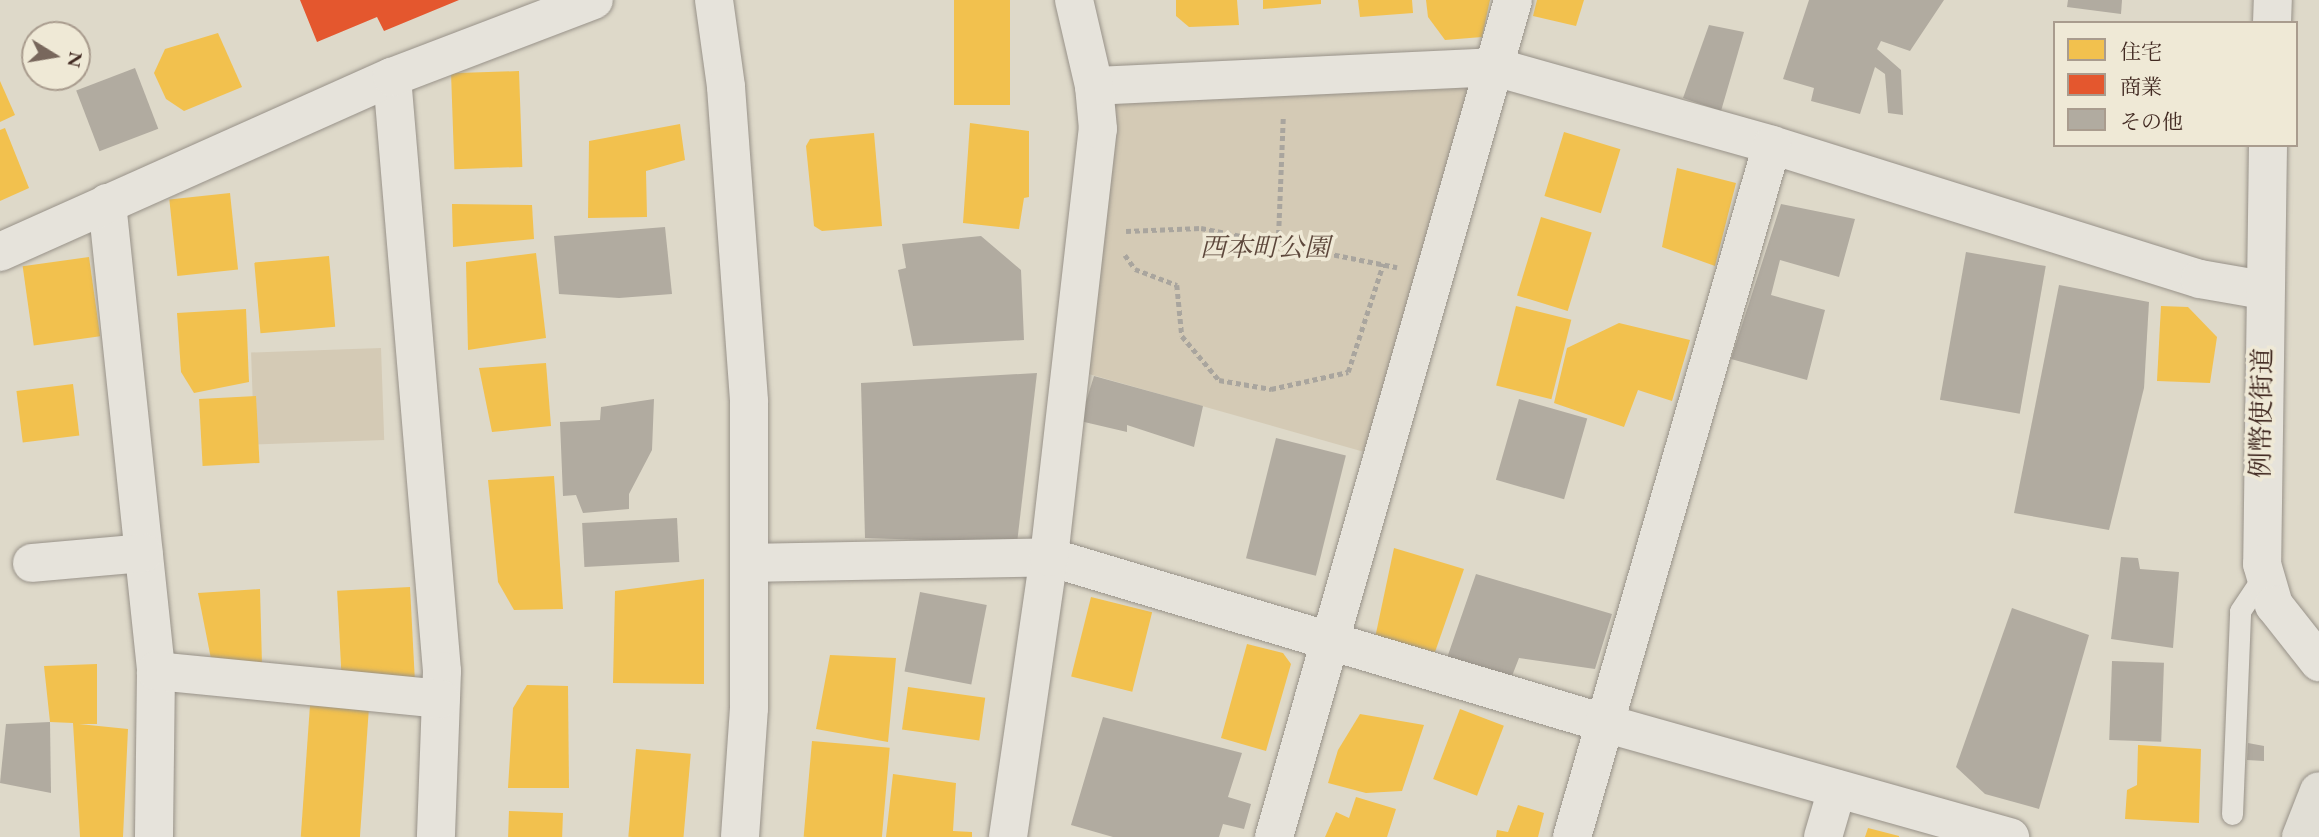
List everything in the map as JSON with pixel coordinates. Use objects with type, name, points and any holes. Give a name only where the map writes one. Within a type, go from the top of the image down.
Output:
[{"type":"main road","points":[[2301,837],[2319,791]]},
{"type":"street","points":[[0,252],[392,77],[594,0]]},
{"type":"street","points":[[714,0],[727,101],[750,402],[749,708],[740,837]]},
{"type":"street","points":[[1008,837],[1098,232],[1098,130],[1094,86],[1074,0]]},
{"type":"street","points":[[1274,837],[1328,640],[1513,0]]},
{"type":"street","points":[[2272,21],[2273,0]]},
{"type":"street","points":[[1094,86],[1494,68],[1772,145],[2200,279],[2263,290]]},
{"type":"street","points":[[392,77],[441,699],[436,837]]},
{"type":"street","points":[[1572,837],[1772,145]]},
{"type":"street","name":"例幣使街道","points":[[2268,147],[2263,290],[2263,576],[2266,589],[2286,624],[2319,662]]},
{"type":"street","points":[[107,203],[156,671],[154,837]]},
{"type":"street","points":[[32,563],[144,553]]},
{"type":"street","points":[[750,563],[1049,557],[1604,723],[2010,837]]},
{"type":"street","points":[[156,671],[441,699]]},
{"type":"street","points":[[1823,837],[1837,789]]},
{"type":"lane","points":[[2232,814],[2240,611],[2263,576]]},
{"type":"path","points":[[1278,243],[1285,77]]},
{"type":"path","points":[[1098,232],[1201,228],[1402,268]]},
{"type":"path","points":[[1098,232],[1135,269],[1177,285],[1182,336],[1219,380],[1271,389],[1348,372],[1383,264]]},
{"type":"green space","name":"西本町公園","points":[[1495,67],[1382,457],[1071,369],[1094,86]]},
{"type":"green space","points":[[381,348],[384,440],[254,444],[251,353]]},
{"type":"building: 住宅","points":[[954,0],[1010,0],[1010,105],[954,105]]},
{"type":"building: 住宅","points":[[1176,0],[1237,0],[1239,25],[1189,27],[1176,16]]},
{"type":"building: 住宅","points":[[1263,0],[1321,0],[1321,4],[1263,9]]},
{"type":"building: 住宅","points":[[1358,0],[1412,0],[1413,13],[1360,17]]},
{"type":"building: 住宅","points":[[1426,0],[1490,0],[1482,37],[1445,40],[1428,17]]},
{"type":"building: 住宅","points":[[1537,0],[1584,0],[1576,26],[1533,16]]},
{"type":"building: 住宅","points":[[218,33],[242,87],[184,111],[166,99],[154,73],[165,49]]},
{"type":"building: 住宅","points":[[519,71],[522,167],[454,169],[451,73]]},
{"type":"building: 住宅","points":[[0,81],[15,115],[0,122]]},
{"type":"building: 住宅","points":[[970,123],[1029,131],[1029,197],[1024,198],[1019,229],[963,223]]},
{"type":"building: 住宅","points":[[680,124],[685,160],[646,171],[647,217],[588,218],[589,141]]},
{"type":"building: 住宅","points":[[5,128],[29,188],[0,201],[0,130]]},
{"type":"building: 住宅","points":[[1564,132],[1620,149],[1601,213],[1544,196]]},
{"type":"building: 住宅","points":[[874,133],[882,226],[822,231],[814,226],[806,146],[810,139]]},
{"type":"building: 住宅","points":[[1677,168],[1736,183],[1715,266],[1662,247]]},
{"type":"building: 住宅","points":[[230,193],[238,270],[177,276],[169,199]]},
{"type":"building: 住宅","points":[[452,204],[532,205],[534,239],[453,247]]},
{"type":"building: 住宅","points":[[1541,217],[1592,232],[1568,311],[1517,295]]},
{"type":"building: 住宅","points":[[536,253],[546,338],[468,350],[466,262]]},
{"type":"building: 住宅","points":[[329,256],[335,327],[260,333],[254,263]]},
{"type":"building: 住宅","points":[[89,257],[100,336],[34,346],[23,266]]},
{"type":"building: 住宅","points":[[1516,306],[1571,320],[1551,399],[1496,386]]},
{"type":"building: 住宅","points":[[2161,306],[2188,307],[2217,337],[2210,383],[2157,381]]},
{"type":"building: 住宅","points":[[246,309],[249,382],[194,393],[181,372],[177,313]]},
{"type":"building: 住宅","points":[[1619,323],[1690,340],[1672,401],[1638,390],[1624,427],[1554,403],[1567,348]]},
{"type":"building: 住宅","points":[[546,363],[551,426],[492,432],[479,368]]},
{"type":"building: 住宅","points":[[73,384],[79,436],[23,443],[16,391]]},
{"type":"building: 住宅","points":[[256,396],[260,463],[203,466],[199,399]]},
{"type":"building: 住宅","points":[[554,476],[563,609],[514,610],[498,582],[488,480]]},
{"type":"building: 住宅","points":[[1394,548],[1464,569],[1435,652],[1375,638]]},
{"type":"building: 住宅","points":[[704,579],[704,684],[613,683],[615,591]]},
{"type":"building: 住宅","points":[[410,587],[415,680],[342,684],[337,591]]},
{"type":"building: 住宅","points":[[260,589],[262,665],[212,664],[198,593]]},
{"type":"building: 住宅","points":[[1091,597],[1152,612],[1132,692],[1071,677]]},
{"type":"building: 住宅","points":[[1247,644],[1283,653],[1291,664],[1266,751],[1221,738]]},
{"type":"building: 住宅","points":[[830,655],[896,658],[888,742],[816,729]]},
{"type":"building: 住宅","points":[[97,664],[97,724],[79,724],[128,729],[123,837],[80,837],[73,723],[50,722],[44,666]]},
{"type":"building: 住宅","points":[[527,685],[568,686],[569,788],[508,788],[513,708]]},
{"type":"building: 住宅","points":[[908,687],[985,698],[979,740],[902,730]]},
{"type":"building: 住宅","points":[[310,705],[369,709],[360,837],[301,837]]},
{"type":"building: 住宅","points":[[1460,709],[1504,726],[1477,796],[1433,779]]},
{"type":"building: 住宅","points":[[1360,714],[1424,725],[1402,791],[1366,793],[1328,783],[1338,750]]},
{"type":"building: 住宅","points":[[812,741],[890,748],[882,837],[804,837]]},
{"type":"building: 住宅","points":[[2138,745],[2201,749],[2199,823],[2125,819],[2127,790],[2137,785]]},
{"type":"building: 住宅","points":[[636,749],[691,754],[684,837],[628,837]]},
{"type":"building: 住宅","points":[[893,774],[956,783],[953,831],[972,832],[972,837],[886,837]]},
{"type":"building: 住宅","points":[[1356,797],[1396,809],[1387,837],[1325,837],[1336,812],[1349,818]]},
{"type":"building: 住宅","points":[[1518,805],[1544,813],[1538,837],[1496,837],[1497,830],[1508,832]]},
{"type":"building: 住宅","points":[[509,811],[563,813],[562,837],[508,837]]},
{"type":"building: 住宅","points":[[1868,828],[1899,836],[1899,837],[1865,837]]},
{"type":"building: 商業","points":[[300,0],[459,0],[384,31],[377,17],[317,42]]},
{"type":"building: その他","points":[[1809,0],[1944,0],[1910,51],[1881,41],[1877,49],[1901,70],[1903,115],[1888,113],[1885,74],[1875,67],[1860,114],[1811,101],[1814,88],[1783,79]]},
{"type":"building: その他","points":[[2068,0],[2122,0],[2121,14],[2067,7]]},
{"type":"building: その他","points":[[1709,25],[1744,32],[1721,111],[1683,98]]},
{"type":"building: その他","points":[[135,68],[158,129],[99,151],[76,91],[91,91],[91,85]]},
{"type":"building: その他","points":[[1781,204],[1855,219],[1839,277],[1780,260],[1771,295],[1825,310],[1807,380],[1731,359]]},
{"type":"building: その他","points":[[665,227],[672,294],[619,298],[559,294],[554,236]]},
{"type":"building: その他","points":[[981,236],[1021,270],[1024,340],[913,346],[898,270],[906,268],[902,244]]},
{"type":"building: その他","points":[[1966,252],[2046,266],[2020,414],[1940,400]]},
{"type":"building: その他","points":[[2059,285],[2149,302],[2144,388],[2109,530],[2014,513]]},
{"type":"building: その他","points":[[1037,373],[1017,543],[865,538],[861,383]]},
{"type":"building: その他","points":[[1094,376],[1203,406],[1194,447],[1127,425],[1127,432],[1080,421]]},
{"type":"building: その他","points":[[654,399],[652,450],[629,494],[629,509],[583,513],[576,495],[563,496],[560,422],[600,420],[601,407]]},
{"type":"building: その他","points":[[1519,399],[1587,419],[1564,499],[1496,480]]},
{"type":"building: その他","points":[[1276,438],[1346,455],[1316,576],[1246,558]]},
{"type":"building: その他","points":[[677,518],[679,562],[584,567],[582,523]]},
{"type":"building: その他","points":[[2121,557],[2138,558],[2140,569],[2179,572],[2173,648],[2111,639]]},
{"type":"building: その他","points":[[1476,574],[1612,614],[1595,669],[1519,658],[1512,676],[1447,658]]},
{"type":"building: その他","points":[[920,592],[987,605],[971,684],[905,672]]},
{"type":"building: その他","points":[[2012,608],[2089,635],[2039,809],[1985,794],[1956,767]]},
{"type":"building: その他","points":[[2112,661],[2164,663],[2161,742],[2109,740]]},
{"type":"building: その他","points":[[1103,717],[1242,753],[1228,797],[1251,804],[1244,829],[1223,824],[1219,837],[1113,837],[1071,825]]},
{"type":"building: その他","points":[[50,722],[51,793],[0,783],[6,724]]},
{"type":"building: その他","points":[[2248,743],[2264,746],[2264,761],[2247,760]]}]
